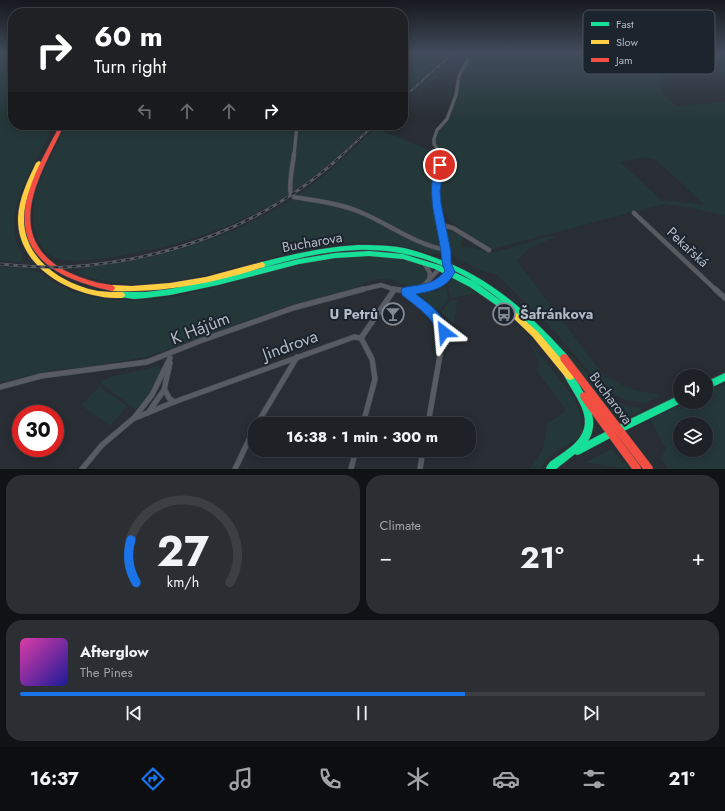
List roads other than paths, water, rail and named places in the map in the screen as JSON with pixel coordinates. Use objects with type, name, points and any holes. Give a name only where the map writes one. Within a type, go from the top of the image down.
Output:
[{"type":"main road","name":"Bucharova","points":[[55,130],[25,195],[20,219],[20,228],[24,244],[37,263],[47,272],[71,284],[102,293],[146,295],[189,289],[287,263],[341,253],[379,252],[423,261],[440,267],[476,285],[510,311],[538,338],[567,373],[637,469]]},
{"type":"main road","name":"Bucharova","points":[[60,130],[30,195],[27,214],[28,231],[31,242],[53,268],[86,283],[128,289],[159,288],[206,279],[288,257],[349,248],[379,247],[393,249],[422,255],[446,263],[496,290],[518,309],[569,364],[649,469]]},
{"type":"main road","points":[[550,469],[556,462],[580,444],[589,431],[586,407],[567,373]]},
{"type":"main road","points":[[713,383],[725,377]]},
{"type":"main road","points":[[556,462],[673,402]]},
{"type":"street","points":[[450,272],[446,263],[446,250],[436,191],[440,165],[439,151],[434,144],[434,139],[437,130],[447,119],[456,95],[460,75]]},
{"type":"street","points":[[297,130],[292,178],[288,189],[292,196],[343,206],[355,210],[415,240],[431,247],[446,250]]},
{"type":"street","name":"Pekařská","points":[[634,213],[725,298]]},
{"type":"street","points":[[442,225],[453,228],[489,250]]},
{"type":"street","points":[[423,261],[430,273],[429,280]]},
{"type":"street","points":[[416,290],[429,280],[440,267],[446,263]]},
{"type":"street","name":"K Hájům","points":[[0,387],[41,376],[147,362],[170,356],[200,341],[293,308],[379,284],[384,284],[394,290],[406,291],[432,287],[438,284],[450,272]]},
{"type":"street","points":[[365,417],[375,379],[372,358],[361,338],[394,290]]},
{"type":"street","points":[[406,291],[433,314],[441,324],[444,332],[429,417]]},
{"type":"street","name":"Jindrova","points":[[134,418],[297,357],[354,337],[361,338]]},
{"type":"street","points":[[148,413],[158,402],[168,383],[170,356]]},
{"type":"street","name":"Jindrova","points":[[82,469],[115,432],[134,418],[152,395],[170,356]]},
{"type":"street","points":[[260,417],[297,357]]},
{"type":"street","points":[[165,390],[169,398],[174,402]]},
{"type":"street","points":[[234,469],[248,441]]},
{"type":"street","points":[[351,469],[354,457]]},
{"type":"street","points":[[420,469],[422,457]]},
{"type":"railway","points":[[408,94],[429,75]]},
{"type":"railway","points":[[342,155],[369,130]]},
{"type":"railway","points":[[0,264],[67,267],[143,257],[179,247],[250,219],[283,200],[314,179],[343,154]]},
{"type":"place","name":"U Petrů","points":[[393,314]]},
{"type":"place","name":"Šafránkova","points":[[504,314]]}]
